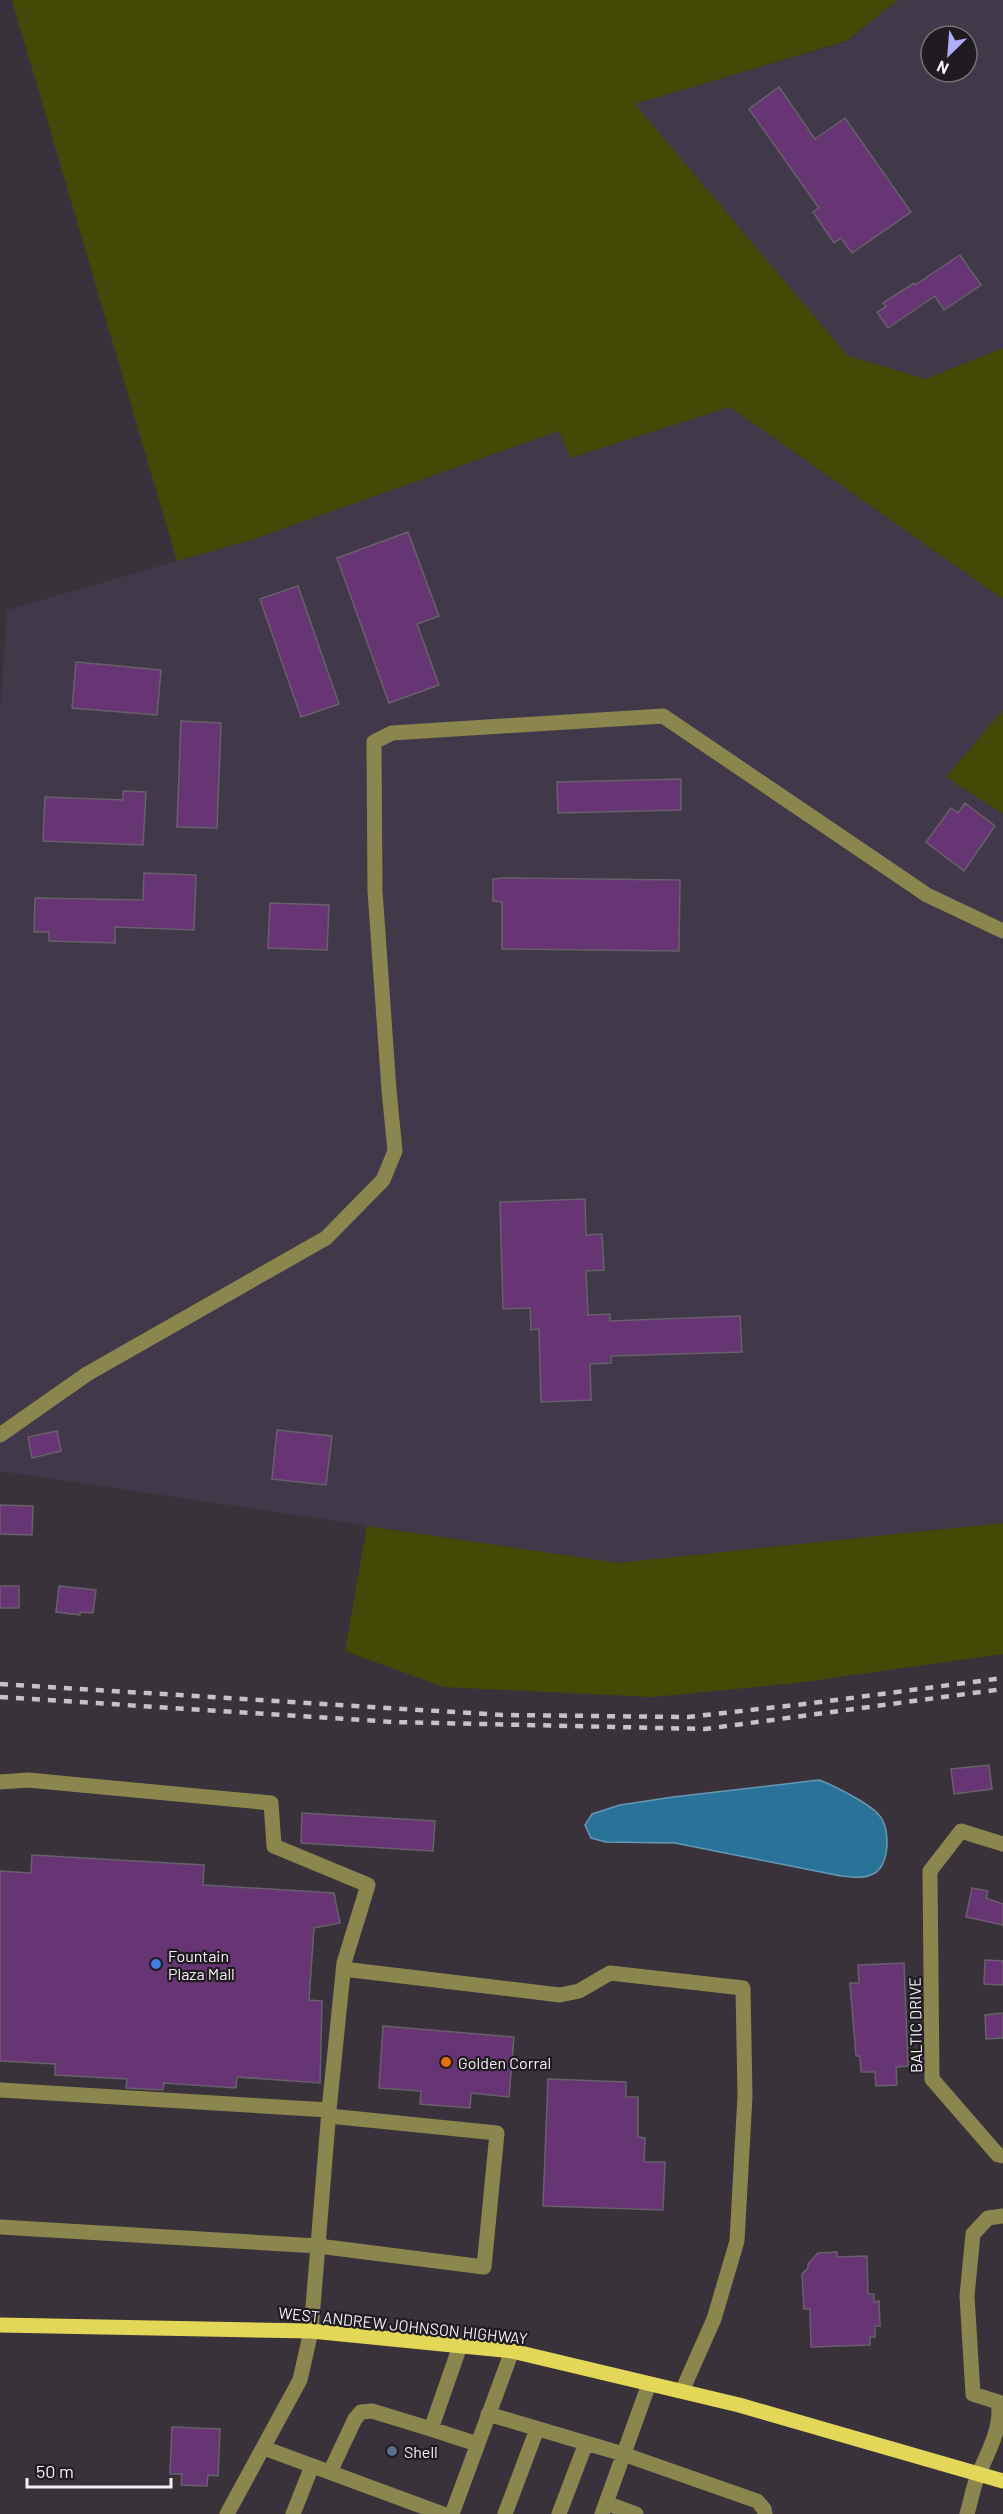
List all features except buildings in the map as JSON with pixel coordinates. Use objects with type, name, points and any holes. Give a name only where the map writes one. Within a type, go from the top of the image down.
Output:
[{"type":"main road","name":"WEST ANDREW JOHNSON HIGHWAY","points":[[0,2325],[310,2331],[512,2351],[739,2405],[1003,2481]]},
{"type":"street","points":[[0,1435],[87,1374],[326,1238],[384,1180],[395,1151],[375,891],[374,742],[392,733],[663,716],[927,896],[1003,931]]},
{"type":"street","points":[[0,1782],[28,1779],[271,1803],[274,1846],[368,1885],[343,1969],[310,2331],[300,2380],[227,2514]]},
{"type":"street","name":"BALTIC DRIVE","points":[[1001,2155],[932,2079],[930,1871],[961,1831],[1003,1845]]},
{"type":"street","points":[[343,1969],[560,1995],[579,1990],[610,1973],[743,1988],[745,2096],[737,2241],[714,2319],[682,2391]]},
{"type":"street","points":[[0,2090],[329,2113],[497,2133],[484,2267],[318,2246],[0,2227]]},
{"type":"street","points":[[966,2514],[978,2474],[992,2448],[1001,2410],[998,2402],[973,2394],[967,2296],[973,2234],[988,2218],[1003,2216]]},
{"type":"street","points":[[431,2428],[460,2346]]},
{"type":"street","points":[[452,2514],[512,2351]]},
{"type":"street","points":[[636,2514],[604,2508],[649,2384]]},
{"type":"street","points":[[330,2472],[355,2419],[361,2412],[372,2411],[477,2444]]},
{"type":"street","points":[[488,2415],[623,2454],[757,2501],[765,2514]]},
{"type":"street","points":[[505,2514],[537,2429]]},
{"type":"street","points":[[559,2514],[586,2443]]},
{"type":"street","points":[[264,2448],[443,2514]]},
{"type":"street","points":[[293,2514],[312,2466]]},
{"type":"shaded area","points":[[898,0],[1003,0],[1003,348],[926,379],[848,356],[634,104],[847,42]]},
{"type":"shaded area","points":[[730,407],[1003,599],[1003,710],[946,777],[1003,814],[1003,1523],[618,1563],[0,1471],[0,714],[7,610],[251,540],[559,431],[570,458]]},
{"type":"green space","points":[[12,0],[898,0],[847,41],[635,104],[848,356],[926,379],[1003,348],[1003,599],[730,407],[570,458],[559,431],[251,540],[177,561]]},
{"type":"green space","points":[[1003,710],[1003,814],[946,777]]},
{"type":"green space","points":[[1003,1523],[1003,1654],[796,1683],[653,1697],[444,1687],[345,1651],[367,1526],[618,1563]]},
{"type":"water","points":[[819,1780],[860,1800],[883,1821],[887,1838],[886,1856],[879,1870],[873,1874],[862,1877],[841,1876],[675,1843],[606,1842],[591,1838],[585,1825],[592,1814],[620,1805]]},
{"type":"railway","points":[[0,1684],[502,1715],[688,1717],[1003,1678]]},
{"type":"railway","points":[[0,1697],[393,1722],[705,1729],[1003,1689]]},
{"type":"place","name":"Fountain Plaza Mall","points":[[156,1964]]},
{"type":"place","name":"Golden Corral","points":[[446,2062]]},
{"type":"place","name":"Shell","points":[[392,2451]]}]
